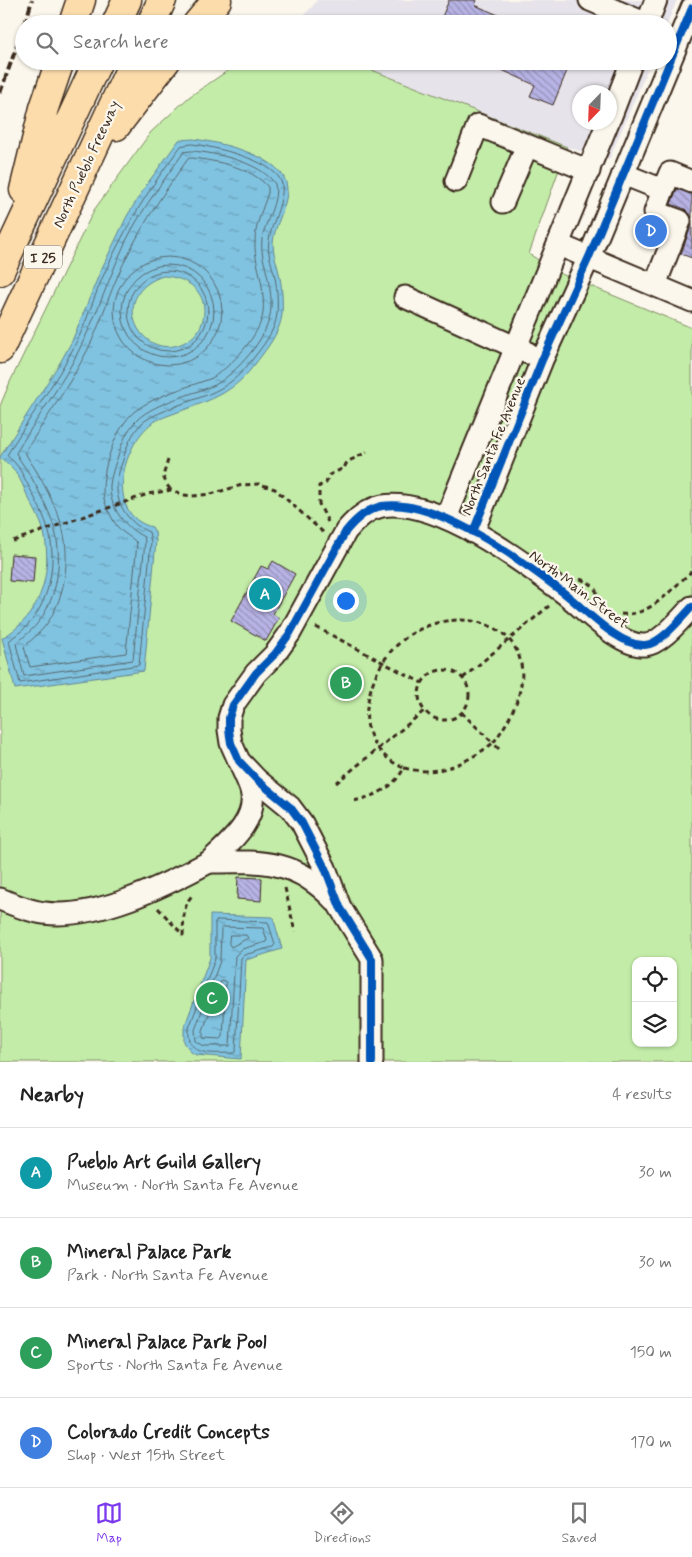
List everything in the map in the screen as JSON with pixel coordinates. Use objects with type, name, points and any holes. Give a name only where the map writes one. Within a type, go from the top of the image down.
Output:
[{"type":"highway","points":[[76,15],[81,0]]},
{"type":"highway","points":[[120,15],[127,0]]},
{"type":"highway","points":[[155,15],[162,0]]},
{"type":"highway","points":[[204,15],[217,0]]},
{"type":"highway","points":[[11,245],[44,108],[57,70]]},
{"type":"highway","name":"I 25","points":[[0,271],[94,70]]},
{"type":"highway","name":"North Pueblo Freeway","points":[[0,349],[130,70]]},
{"type":"highway","points":[[86,164],[159,70]]},
{"type":"street","points":[[590,0],[626,15]]},
{"type":"street","points":[[650,15],[656,0]]},
{"type":"street","name":"North Santa Fe Avenue","points":[[677,44],[692,8]]},
{"type":"street","points":[[617,100],[629,70]]},
{"type":"street","name":"North Santa Fe Avenue","points":[[209,862],[239,832],[250,814],[251,792],[231,743],[229,718],[233,705],[256,673],[275,654],[346,531],[365,512],[382,506],[402,505],[423,509],[473,532],[542,360],[588,257],[666,70]]},
{"type":"street","points":[[456,181],[478,125],[589,171]]},
{"type":"street","name":"North Santa Fe Avenue","points":[[446,518],[605,130]]},
{"type":"street","points":[[503,202],[527,146]]},
{"type":"street","points":[[655,285],[680,222],[654,212],[670,173],[692,182]]},
{"type":"street","points":[[623,174],[663,190]]},
{"type":"street","points":[[559,245],[692,301]]},
{"type":"street","points":[[406,297],[542,360]]},
{"type":"street","name":"North Main Street","points":[[473,532],[499,547],[564,593],[628,642],[648,645],[659,639],[692,607]]},
{"type":"street","name":"North Santa Fe Avenue","points":[[239,761],[257,780],[290,807],[302,822],[325,868],[340,907]]},
{"type":"street","points":[[0,899],[14,906],[45,913],[73,912],[108,906],[163,886],[209,862]]},
{"type":"street","name":"North Santa Fe Avenue","points":[[209,862],[267,862],[284,866],[306,876],[321,886],[340,907],[372,959],[372,1062]]},
{"type":"path","points":[[328,526],[319,504],[319,486],[326,483],[329,475],[344,468],[347,462],[367,452]]},
{"type":"path","points":[[168,460],[163,476],[171,490],[192,496],[211,494],[242,485],[259,484],[268,486],[275,489],[330,538]]},
{"type":"path","points":[[13,541],[148,494],[171,490]]},
{"type":"path","points":[[614,611],[630,615],[657,603],[692,570]]},
{"type":"path","points":[[463,678],[579,579],[592,585],[602,603]]},
{"type":"path","points":[[298,617],[422,683]]},
{"type":"path","points":[[470,620],[483,622],[502,632],[509,640],[519,655],[522,676],[521,686],[512,714],[493,743],[471,759],[443,770],[413,771],[384,757],[368,728],[366,715],[368,699],[376,677],[396,646],[428,626],[441,622],[470,620]]},
{"type":"path","points":[[447,670],[456,672],[463,678],[469,692],[469,699],[462,713],[455,718],[438,720],[430,717],[424,711],[418,695],[422,683],[431,673],[447,670]]},
{"type":"path","points":[[336,783],[424,711]]},
{"type":"path","points":[[462,713],[499,749]]},
{"type":"path","points":[[354,801],[378,794],[388,788],[400,776],[404,768]]},
{"type":"path","points":[[284,885],[295,932]]},
{"type":"path","points":[[144,893],[183,935],[185,907],[188,899],[201,889]]},
{"type":"shaded area","points":[[317,0],[677,0],[671,15],[304,15]]},
{"type":"shaded area","points":[[372,70],[647,70],[609,160],[567,147]]},
{"type":"green space","points":[[229,70],[372,70],[567,147],[529,254],[559,273],[692,328],[692,1062],[0,1062],[0,406],[94,210],[151,132],[189,97]]},
{"type":"water","points":[[193,139],[233,147],[263,159],[275,167],[284,177],[287,195],[273,243],[282,288],[281,321],[269,346],[240,381],[215,398],[155,421],[134,444],[127,460],[123,477],[123,493],[127,508],[137,520],[152,527],[155,532],[156,541],[144,671],[15,689],[2,638],[25,620],[40,596],[44,582],[47,553],[44,532],[38,516],[17,474],[0,457],[72,341],[100,272],[127,216],[147,184],[179,140]],"holes":[[[163,276],[180,279],[194,288],[203,301],[204,309],[201,327],[197,333],[185,342],[169,347],[155,344],[144,336],[136,325],[133,311],[136,298],[146,285]]]},
{"type":"water","points":[[210,915],[273,917],[282,949],[246,960],[241,1059],[196,1055],[191,1052],[184,1042],[184,1028],[210,958]]},
{"type":"building","points":[[449,0],[477,0],[475,5],[498,15],[443,15]]},
{"type":"building","points":[[502,70],[567,70],[553,105],[530,96],[535,85]]},
{"type":"building","points":[[677,189],[692,194],[692,218],[685,209],[671,204]]},
{"type":"building","points":[[645,218],[650,224],[664,228],[658,244],[638,235]]},
{"type":"building","points":[[692,223],[692,258],[681,254]]},
{"type":"building","points":[[11,554],[35,556],[33,583],[9,581]]},
{"type":"building","points":[[273,561],[295,574],[273,614],[279,618],[266,641],[231,621],[261,566],[268,569]]},
{"type":"building","points":[[238,877],[262,878],[261,901],[237,899]]},
{"type":"railway","points":[[28,15],[32,0]]},
{"type":"railway","points":[[0,93],[15,51]]},
{"type":"cycle path","points":[[677,44],[692,8]]},
{"type":"cycle path","points":[[473,532],[542,360],[589,257],[666,70]]},
{"type":"cycle path","points":[[372,1062],[372,959],[340,907],[325,868],[302,823],[290,807],[257,780],[239,761],[231,743],[229,730],[229,718],[233,705],[256,673],[275,654],[290,633],[346,531],[362,516],[382,506],[404,506],[427,511],[478,534],[502,549],[564,593],[613,633],[635,644],[651,644],[658,640],[692,607]]},
{"type":"place","name":"Colorado Credit Concepts","points":[[651,231]]},
{"type":"place","name":"Pueblo Art Guild Gallery","points":[[265,594]]},
{"type":"place","name":"Mineral Palace Park","points":[[346,683]]},
{"type":"place","name":"Mineral Palace Park Pool","points":[[212,998]]}]
